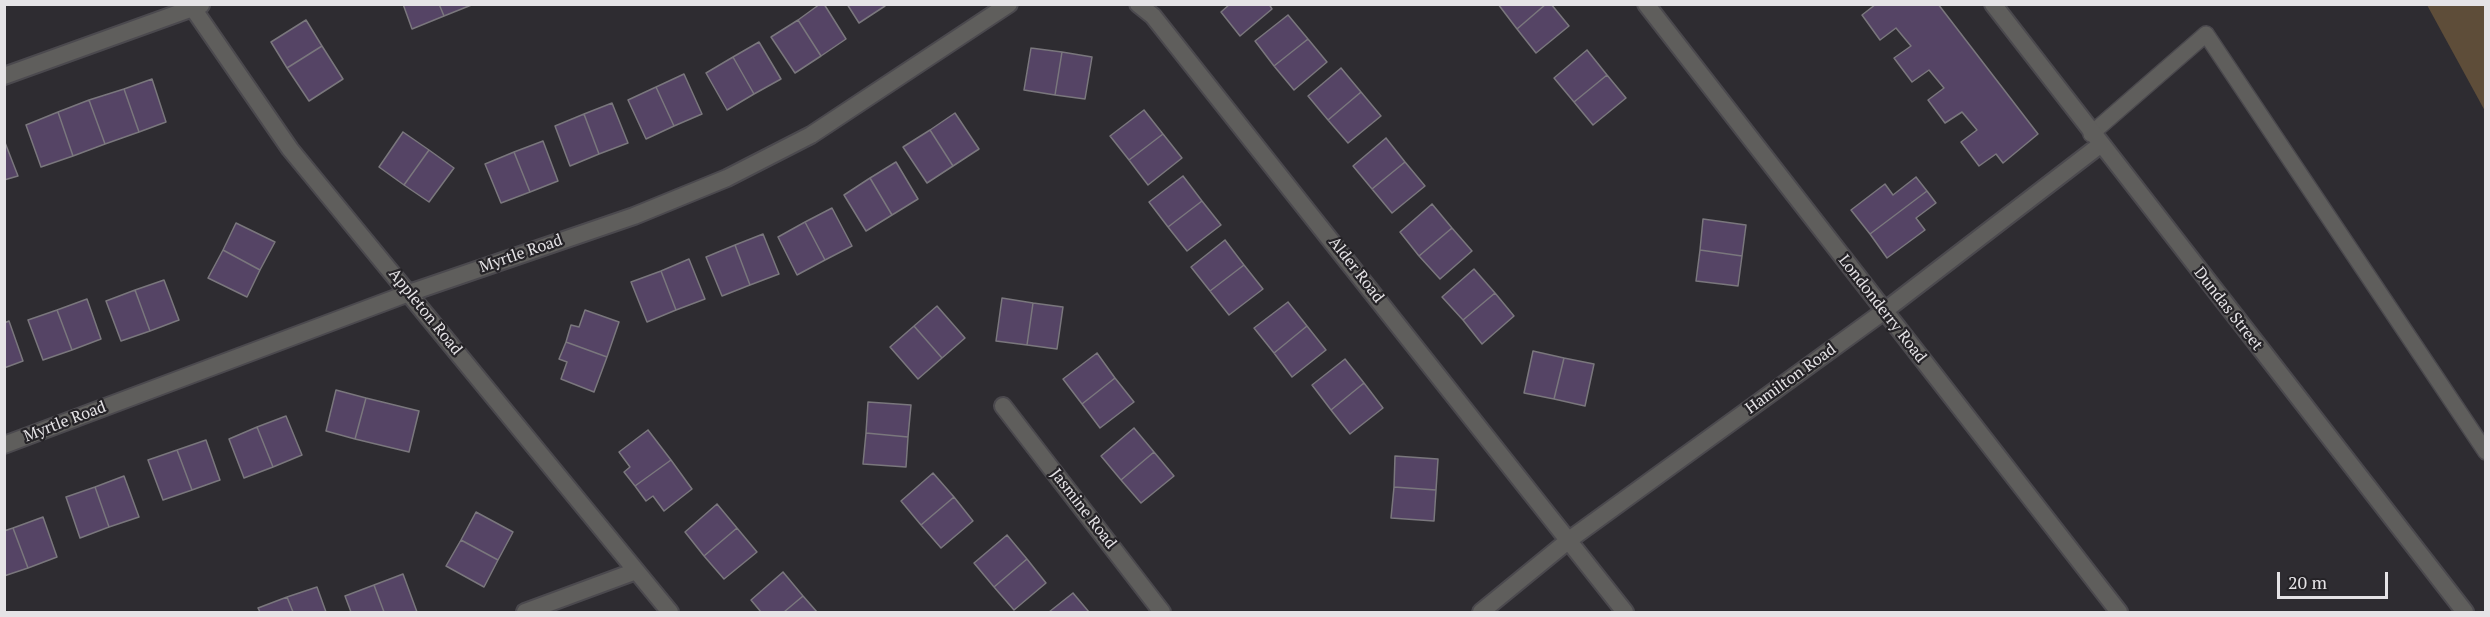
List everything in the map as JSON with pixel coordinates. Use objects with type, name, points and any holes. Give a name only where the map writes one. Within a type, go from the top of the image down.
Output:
[{"type":"street","name":"Myrtle Road","points":[[4,445],[409,293],[634,216],[726,178],[811,135],[1009,4]]},
{"type":"street","name":"Alder Road","points":[[1138,4],[1154,16],[1625,612]]},
{"type":"street","name":"Londonderry Road","points":[[1646,4],[1883,312],[2119,612]]},
{"type":"street","name":"Dundas Street","points":[[1993,4],[2465,612]]},
{"type":"street","name":"Appleton Road","points":[[195,6],[290,149],[670,612]]},
{"type":"street","points":[[4,76],[195,6]]},
{"type":"street","name":"Hamilton Road","points":[[1481,612],[1569,540],[1883,312],[2096,139]]},
{"type":"street","name":"Jasmine Road","points":[[1003,406],[1162,612]]},
{"type":"street","points":[[525,612],[636,571]]},
{"type":"lane","points":[[2096,139],[2206,33],[2486,452]]},
{"type":"shaded area","points":[[2427,5],[2485,5],[2485,111]]},
{"type":"building","points":[[403,4],[439,4],[444,16],[412,29]]},
{"type":"building","points":[[439,4],[474,4],[444,16]]},
{"type":"building","points":[[820,4],[824,4],[846,39],[821,56],[798,20]]},
{"type":"building","points":[[847,4],[885,4],[885,6],[859,23]]},
{"type":"building","points":[[1230,4],[1269,4],[1272,9],[1240,36],[1221,12]]},
{"type":"building","points":[[1498,4],[1546,4],[1517,29]]},
{"type":"building","points":[[1546,4],[1551,4],[1569,26],[1536,53],[1517,29]]},
{"type":"building","points":[[1876,4],[1938,4],[2038,134],[2003,163],[1996,154],[1979,166],[1961,142],[1977,130],[1962,112],[1945,123],[1928,100],[1944,88],[1929,70],[1912,82],[1894,58],[1911,46],[1896,28],[1880,40],[1862,15]]},
{"type":"building","points":[[1288,15],[1308,39],[1274,66],[1255,41]]},
{"type":"building","points":[[306,20],[322,46],[287,68],[271,42]]},
{"type":"building","points":[[798,20],[821,56],[795,73],[771,37]]},
{"type":"building","points":[[1308,39],[1327,62],[1294,90],[1274,66]]},
{"type":"building","points":[[759,42],[781,79],[754,94],[733,57]]},
{"type":"building","points":[[322,46],[343,79],[309,101],[287,68]]},
{"type":"building","points":[[1031,48],[1062,52],[1055,95],[1024,90]]},
{"type":"building","points":[[1587,50],[1607,75],[1574,102],[1554,78]]},
{"type":"building","points":[[1062,52],[1092,57],[1085,99],[1055,95]]},
{"type":"building","points":[[733,57],[754,94],[727,110],[706,73]]},
{"type":"building","points":[[1341,68],[1361,92],[1328,120],[1308,96]]},
{"type":"building","points":[[684,74],[702,114],[674,126],[656,87]]},
{"type":"building","points":[[1607,75],[1626,98],[1593,125],[1574,102]]},
{"type":"building","points":[[152,79],[166,122],[139,132],[124,89]]},
{"type":"building","points":[[656,87],[674,126],[646,139],[628,100]]},
{"type":"building","points":[[124,89],[139,132],[105,144],[89,100]]},
{"type":"building","points":[[1361,92],[1381,116],[1348,143],[1328,120]]},
{"type":"building","points":[[89,100],[105,144],[73,156],[58,112]]},
{"type":"building","points":[[612,103],[628,143],[599,154],[584,114]]},
{"type":"building","points":[[1144,110],[1163,134],[1129,160],[1110,136]]},
{"type":"building","points":[[58,112],[73,156],[41,167],[26,125]]},
{"type":"building","points":[[955,113],[979,149],[953,166],[930,130]]},
{"type":"building","points":[[584,114],[599,154],[570,166],[555,126]]},
{"type":"building","points":[[930,130],[953,166],[927,183],[903,147]]},
{"type":"building","points":[[403,132],[429,150],[404,185],[379,167]]},
{"type":"building","points":[[1163,134],[1182,158],[1148,185],[1129,160]]},
{"type":"building","points":[[1386,138],[1405,162],[1372,189],[1353,166]]},
{"type":"building","points":[[4,140],[18,176],[4,180]]},
{"type":"building","points":[[543,141],[558,181],[530,192],[514,152]]},
{"type":"building","points":[[429,150],[454,168],[429,202],[404,185]]},
{"type":"building","points":[[514,152],[530,192],[501,203],[485,164]]},
{"type":"building","points":[[896,162],[918,199],[892,215],[870,178]]},
{"type":"building","points":[[1405,162],[1425,186],[1392,213],[1372,189]]},
{"type":"building","points":[[1183,176],[1202,201],[1168,227],[1149,202]]},
{"type":"building","points":[[1916,177],[1927,191],[1870,234],[1851,210],[1885,184],[1893,195]]},
{"type":"building","points":[[870,178],[892,215],[866,231],[844,195]]},
{"type":"building","points":[[1927,191],[1936,203],[1916,218],[1925,230],[1887,258],[1870,234]]},
{"type":"building","points":[[1202,201],[1221,225],[1187,251],[1168,227]]},
{"type":"building","points":[[1432,204],[1452,228],[1419,256],[1400,232]]},
{"type":"building","points":[[832,208],[852,246],[825,260],[805,222]]},
{"type":"building","points":[[1703,219],[1746,225],[1742,256],[1700,250]]},
{"type":"building","points":[[805,222],[825,260],[797,275],[778,237]]},
{"type":"building","points":[[236,223],[275,242],[260,270],[223,250]]},
{"type":"building","points":[[1452,228],[1472,251],[1440,279],[1419,256]]},
{"type":"building","points":[[763,234],[779,274],[750,285],[735,245]]},
{"type":"building","points":[[1225,240],[1244,265],[1210,291],[1191,267]]},
{"type":"building","points":[[735,245],[750,285],[722,296],[706,257]]},
{"type":"building","points":[[223,250],[260,270],[247,297],[208,278]]},
{"type":"building","points":[[1700,250],[1742,256],[1738,286],[1696,281]]},
{"type":"building","points":[[689,259],[705,299],[676,310],[661,271]]},
{"type":"building","points":[[1244,265],[1263,289],[1229,315],[1210,291]]},
{"type":"building","points":[[1474,269],[1495,293],[1463,320],[1442,297]]},
{"type":"building","points":[[661,271],[676,310],[647,322],[631,282]]},
{"type":"building","points":[[164,280],[179,320],[150,331],[135,290]]},
{"type":"building","points":[[135,290],[150,331],[121,341],[106,301]]},
{"type":"building","points":[[1495,293],[1514,316],[1482,344],[1463,320]]},
{"type":"building","points":[[1002,298],[1033,303],[1027,345],[996,341]]},
{"type":"building","points":[[87,299],[101,339],[72,350],[57,310]]},
{"type":"building","points":[[1288,302],[1307,326],[1274,353],[1254,328]]},
{"type":"building","points":[[1033,303],[1063,307],[1057,349],[1027,345]]},
{"type":"building","points":[[937,306],[965,338],[942,358],[914,326]]},
{"type":"building","points":[[57,310],[72,350],[43,360],[28,320]]},
{"type":"building","points":[[585,310],[619,322],[607,357],[566,342],[571,325],[579,327]]},
{"type":"building","points":[[9,321],[23,361],[4,368],[4,323]]},
{"type":"building","points":[[914,326],[942,358],[918,379],[890,347]]},
{"type":"building","points":[[1307,326],[1326,350],[1292,377],[1274,353]]},
{"type":"building","points":[[566,342],[607,357],[594,392],[561,379],[567,362],[559,359]]},
{"type":"building","points":[[1533,351],[1564,358],[1554,399],[1524,393]]},
{"type":"building","points":[[1097,353],[1115,378],[1082,404],[1063,379]]},
{"type":"building","points":[[1564,358],[1594,364],[1585,406],[1554,399]]},
{"type":"building","points":[[1345,359],[1364,383],[1331,410],[1312,385]]},
{"type":"building","points":[[1115,378],[1134,402],[1100,428],[1082,404]]},
{"type":"building","points":[[1364,383],[1383,408],[1350,434],[1331,410]]},
{"type":"building","points":[[336,390],[366,398],[355,439],[326,431]]},
{"type":"building","points":[[366,398],[419,411],[409,452],[355,439]]},
{"type":"building","points":[[868,402],[911,405],[908,437],[866,433]]},
{"type":"building","points":[[286,416],[302,455],[273,467],[257,427]]},
{"type":"building","points":[[257,427],[273,467],[244,478],[229,439]]},
{"type":"building","points":[[1134,428],[1154,452],[1121,480],[1101,456]]},
{"type":"building","points":[[648,430],[671,460],[635,486],[624,472],[630,467],[619,452]]},
{"type":"building","points":[[866,433],[908,437],[906,467],[863,464]]},
{"type":"building","points":[[206,440],[220,480],[192,490],[177,450]]},
{"type":"building","points":[[177,450],[192,490],[163,500],[148,460]]},
{"type":"building","points":[[1154,452],[1174,476],[1141,503],[1121,480]]},
{"type":"building","points":[[1395,456],[1438,459],[1436,490],[1394,487]]},
{"type":"building","points":[[671,460],[692,489],[664,511],[653,496],[646,501],[635,486]]},
{"type":"building","points":[[933,473],[954,497],[921,525],[901,501]]},
{"type":"building","points":[[124,476],[139,517],[109,527],[95,487]]},
{"type":"building","points":[[95,487],[109,527],[80,538],[66,497]]},
{"type":"building","points":[[1394,487],[1436,490],[1434,521],[1391,518]]},
{"type":"building","points":[[954,497],[973,521],[941,548],[921,525]]},
{"type":"building","points":[[717,504],[737,528],[704,556],[685,532]]},
{"type":"building","points":[[476,512],[513,532],[498,560],[461,540]]},
{"type":"building","points":[[43,517],[57,557],[28,568],[13,528]]},
{"type":"building","points":[[13,528],[28,568],[4,576],[4,531]]},
{"type":"building","points":[[737,528],[757,552],[724,579],[704,556]]},
{"type":"building","points":[[1007,535],[1027,559],[994,587],[974,563]]},
{"type":"building","points":[[461,540],[498,560],[484,587],[446,566]]},
{"type":"building","points":[[1027,559],[1046,583],[1014,610],[994,587]]},
{"type":"building","points":[[783,572],[803,596],[784,612],[761,612],[751,600]]},
{"type":"building","points":[[403,574],[417,612],[384,612],[374,585]]},
{"type":"building","points":[[374,585],[384,612],[351,612],[345,596]]},
{"type":"building","points":[[317,587],[326,612],[293,612],[287,597]]},
{"type":"building","points":[[1073,593],[1089,612],[1049,612]]},
{"type":"building","points":[[803,596],[817,612],[784,612]]},
{"type":"building","points":[[287,597],[293,612],[260,612],[258,608]]}]
